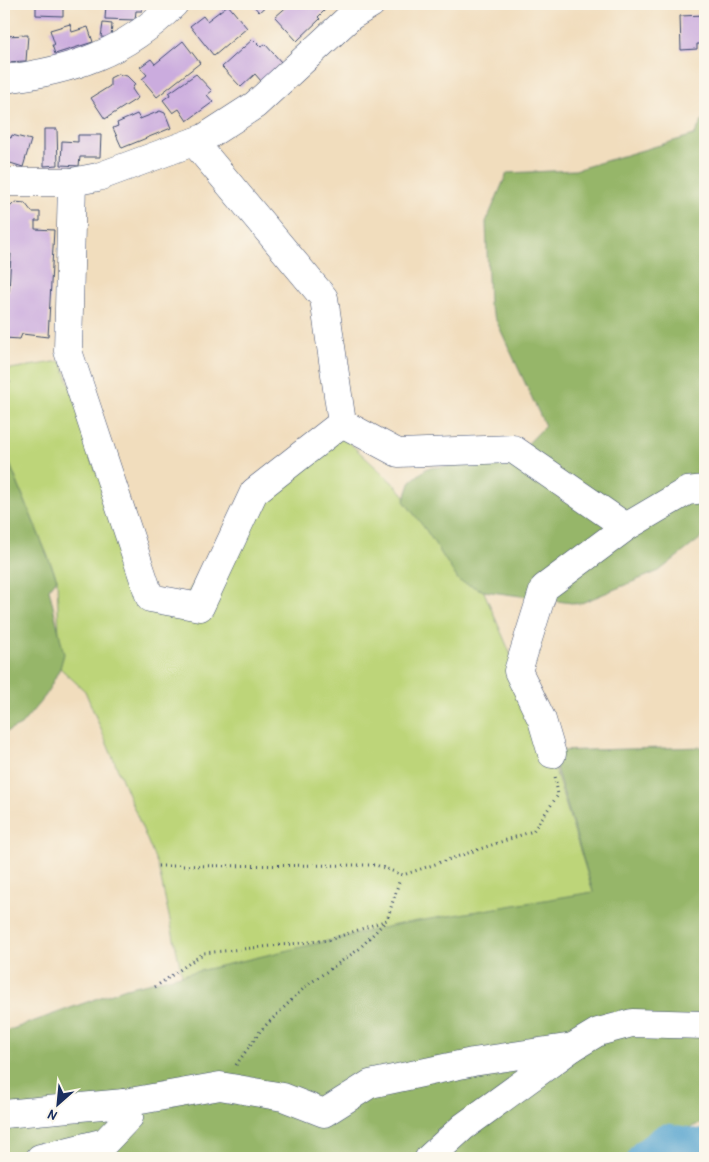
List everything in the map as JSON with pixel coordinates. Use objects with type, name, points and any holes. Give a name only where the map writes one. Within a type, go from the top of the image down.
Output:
[{"type":"street","points":[[4,79],[66,69],[102,56],[126,43],[174,4]]},
{"type":"street","points":[[4,182],[72,182],[98,177],[194,142],[229,124],[255,105],[351,16],[371,4]]},
{"type":"street","points":[[194,142],[324,298],[342,423]]},
{"type":"street","points":[[72,182],[68,351],[150,598],[200,607],[254,492],[342,423]]},
{"type":"street","points":[[342,423],[380,446],[398,453],[513,449],[626,527]]},
{"type":"street","points":[[552,752],[542,720],[518,671],[544,588],[626,527],[688,491],[705,489]]},
{"type":"street","points":[[429,1158],[464,1128],[573,1047],[598,1032],[632,1023],[705,1025]]},
{"type":"street","points":[[4,1114],[124,1103],[220,1086],[284,1098],[324,1113],[370,1084],[473,1062],[573,1047]]},
{"type":"street","points":[[40,1158],[105,1142],[129,1117],[124,1103]]},
{"type":"path","points":[[158,866],[376,864],[403,875],[533,831],[558,796],[552,752]]},
{"type":"path","points":[[220,1086],[261,1030],[306,986],[359,949],[387,920],[399,882]]},
{"type":"path","points":[[155,987],[204,953],[329,940],[387,920]]},
{"type":"green space","points":[[705,116],[705,535],[659,571],[579,604],[484,591],[459,581],[426,530],[404,501],[411,481],[427,468],[511,461],[545,426],[489,305],[486,222],[507,173],[575,170],[694,135]]},
{"type":"green space","points":[[61,361],[150,598],[180,604],[224,538],[327,422],[397,487],[476,573],[542,728],[593,892],[182,975],[158,866],[85,691],[60,668],[57,579],[4,450],[4,370]]},
{"type":"green space","points":[[4,450],[57,579],[49,589],[64,654],[60,668],[46,695],[21,725],[4,733]]},
{"type":"green space","points":[[705,747],[705,1122],[671,1134],[624,1158],[4,1158],[4,1032],[126,988],[400,924],[593,892],[551,751]]},
{"type":"building","points":[[36,4],[63,4],[63,16],[36,15]]},
{"type":"building","points":[[106,4],[142,4],[142,11],[136,11],[135,20],[105,19]]},
{"type":"building","points":[[252,4],[268,4],[259,12]]},
{"type":"building","points":[[290,4],[323,4],[327,8],[318,17],[320,19],[297,41],[275,17]]},
{"type":"building","points":[[228,5],[247,28],[214,56],[190,26],[203,16],[207,21]]},
{"type":"building","points":[[705,15],[705,44],[697,44],[697,49],[681,50],[680,16]]},
{"type":"building","points":[[103,23],[112,24],[111,38],[101,37]]},
{"type":"building","points":[[70,24],[72,32],[88,27],[93,42],[55,54],[52,45],[55,45],[50,30]]},
{"type":"building","points":[[28,35],[26,61],[4,62],[4,36]]},
{"type":"building","points":[[253,39],[261,47],[265,44],[282,63],[261,81],[255,74],[241,87],[222,67]]},
{"type":"building","points":[[183,41],[200,63],[157,97],[142,79],[147,75],[140,67],[151,59],[155,64]]},
{"type":"building","points":[[118,74],[127,76],[135,84],[132,89],[138,98],[105,119],[91,98],[110,86],[110,78]]},
{"type":"building","points":[[196,74],[212,91],[207,95],[213,102],[187,121],[179,109],[173,113],[163,100],[170,95],[169,93]]},
{"type":"building","points":[[160,111],[165,113],[171,128],[122,148],[113,128],[118,126],[117,123],[137,114],[140,119]]},
{"type":"building","points":[[44,129],[57,129],[58,165],[44,166]]},
{"type":"building","points":[[4,135],[11,138],[12,135],[31,140],[23,167],[4,161]]},
{"type":"building","points":[[78,135],[101,135],[100,157],[80,157],[79,166],[61,165],[62,141],[78,142]]},
{"type":"building","points":[[15,202],[25,203],[32,212],[40,212],[40,221],[35,221],[35,229],[54,230],[48,337],[22,334],[20,339],[4,338],[4,291],[9,291],[11,254],[4,253],[4,210],[7,210]]},
{"type":"building","points":[[8,374],[10,383],[4,385],[4,375]]},
{"type":"waterway","points":[[647,1158],[667,1143],[705,1150]]}]
